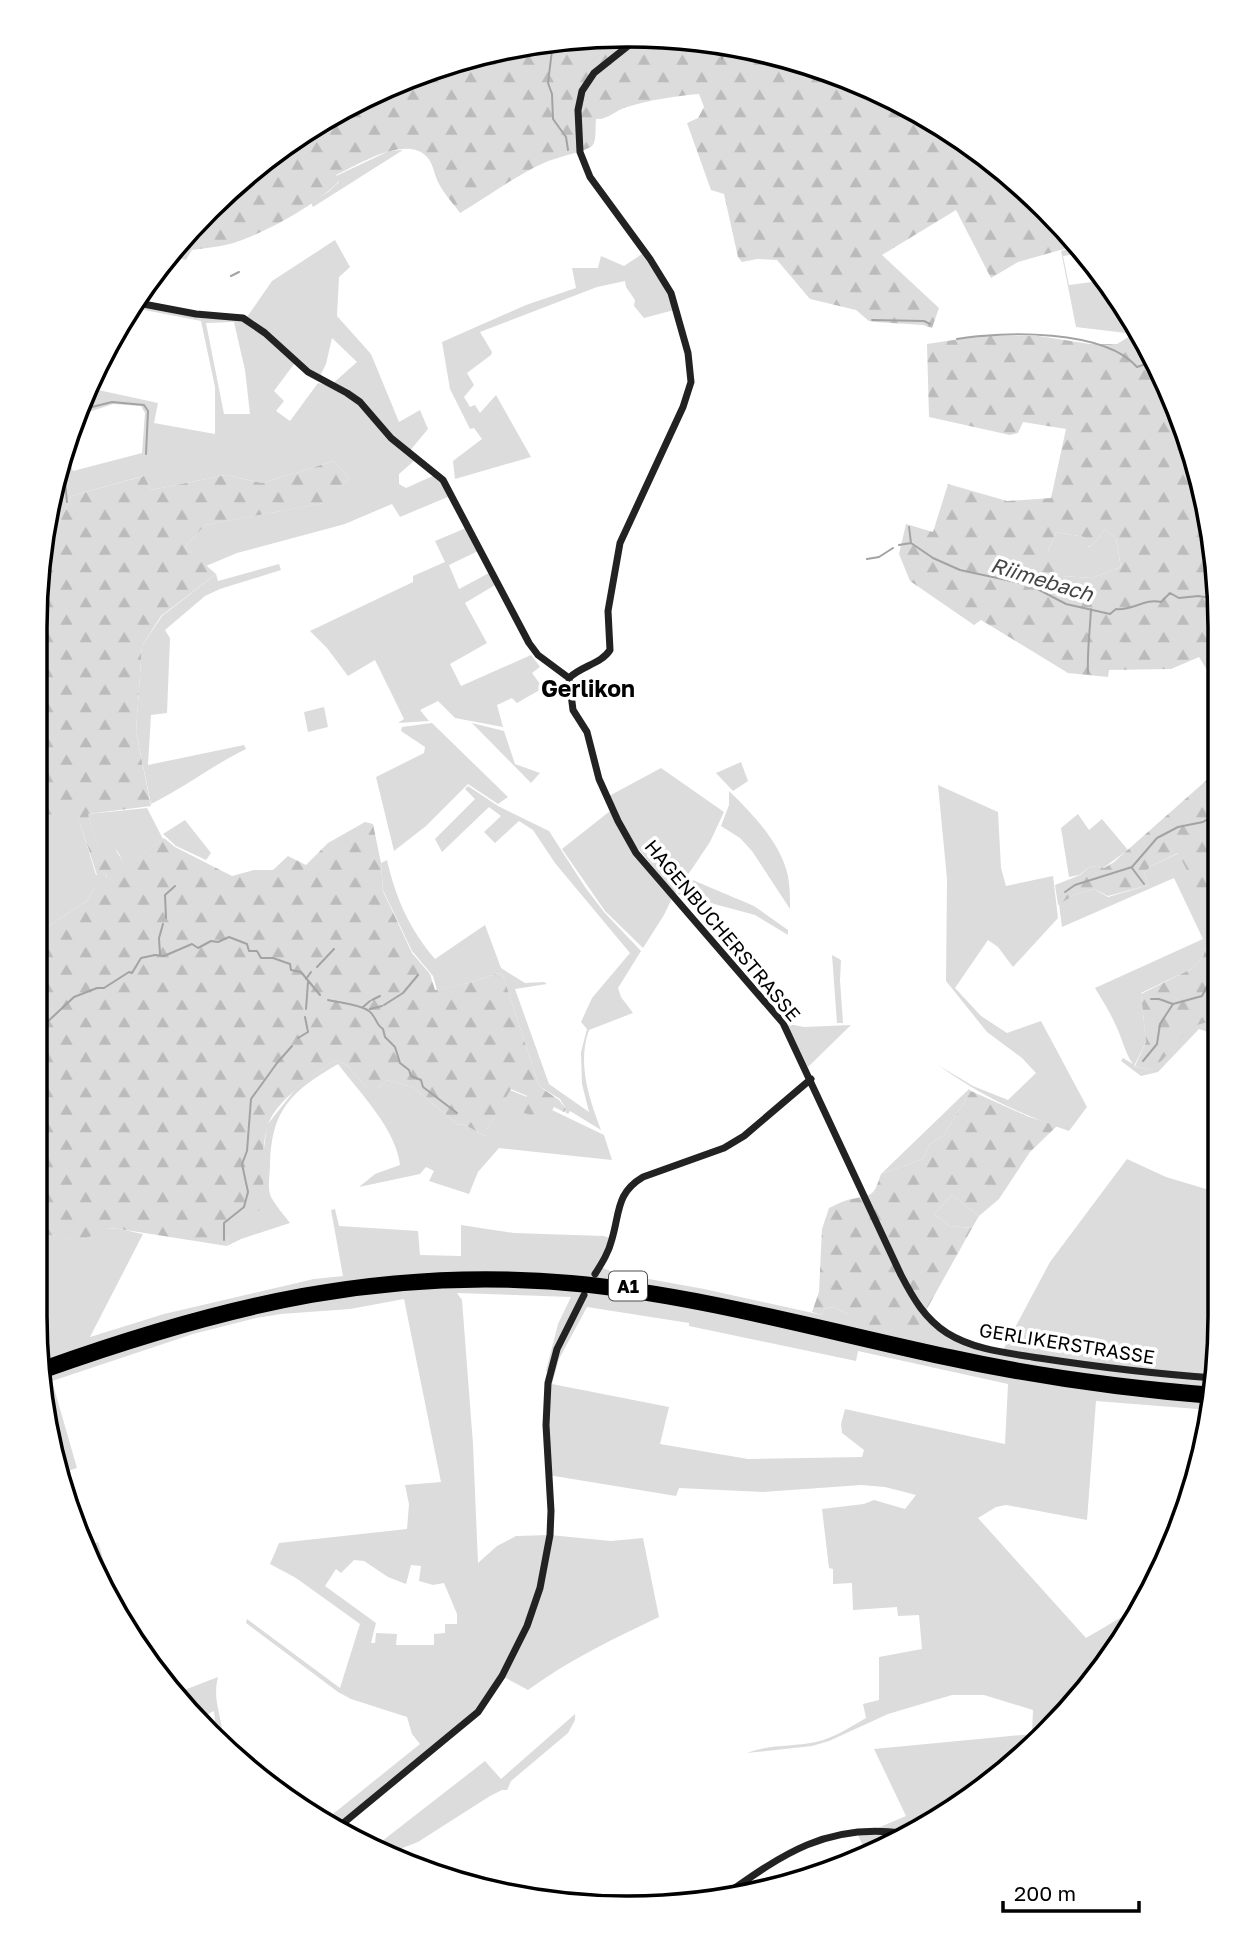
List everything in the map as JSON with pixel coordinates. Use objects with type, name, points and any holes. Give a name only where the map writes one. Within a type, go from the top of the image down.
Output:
[{"type":"highway","name":"A1","points":[[49,1364],[179,1320],[273,1297],[419,1277],[495,1276],[570,1280],[667,1292],[1018,1368],[1115,1383],[1203,1391]]},
{"type":"highway","name":"A1","points":[[50,1371],[186,1326],[295,1299],[392,1286],[493,1283],[589,1288],[665,1299],[1007,1373],[1103,1388],[1202,1398]]},
{"type":"street","points":[[145,304],[196,314],[243,318],[265,332],[308,372],[360,402],[391,438],[443,480],[529,643],[538,655],[569,678],[580,669],[603,659],[610,650],[608,611],[620,544],[683,407],[691,382],[688,353],[671,293],[650,259],[590,177],[580,152],[578,122],[582,91],[594,73],[627,47]]},
{"type":"street","name":"HAGENBUCHERSTRASSE","points":[[569,678],[573,710],[587,732],[599,779],[627,838],[644,862],[783,1023],[901,1275],[923,1312]]},
{"type":"street","points":[[595,1274],[610,1248],[624,1193],[632,1184],[643,1177],[724,1148],[744,1136],[811,1079]]},
{"type":"street","points":[[345,1822],[478,1712],[502,1676],[527,1626],[540,1588],[550,1535],[546,1412],[550,1372],[566,1326],[584,1295]]},
{"type":"street","name":"GERLIKERSTRASSE","points":[[923,1312],[946,1332],[974,1346],[1082,1364],[1204,1377]]},
{"type":"street","points":[[738,1885],[781,1856],[817,1839],[856,1831],[891,1833]]},
{"type":"green space","points":[[628,47],[665,48],[741,58],[778,67],[850,91],[918,125],[981,167],[1038,217],[1067,248],[1018,262],[991,278],[956,210],[882,255],[939,308],[932,328],[869,321],[856,310],[810,299],[777,260],[757,259],[742,262],[738,257],[724,194],[711,190],[687,123],[698,118],[704,107],[699,94],[644,102],[596,119],[592,146],[535,167],[460,213],[440,186],[427,157],[418,151],[407,149],[382,154],[336,175],[339,181],[330,190],[272,227],[230,244],[192,250],[186,260],[180,258],[217,217],[274,167],[337,125],[371,107],[441,78],[514,58],[590,48]]},
{"type":"green space","points":[[403,150],[313,207],[311,203],[339,182],[336,176],[389,151]]},
{"type":"green space","points":[[335,240],[350,267],[339,277],[337,316],[371,354],[399,422],[420,410],[428,429],[408,453],[415,460],[399,474],[399,484],[406,488],[435,475],[444,483],[450,496],[400,517],[392,504],[345,524],[237,553],[206,566],[185,547],[205,525],[324,503],[349,478],[334,461],[262,483],[226,475],[151,490],[143,476],[71,496],[55,534],[71,465],[73,471],[142,453],[145,413],[141,406],[113,404],[89,410],[98,390],[158,403],[154,423],[215,434],[215,387],[201,321],[142,310],[144,306],[245,320],[272,281]],"holes":[[[234,322],[245,370],[250,414],[224,414],[206,323]],[[332,338],[357,362],[330,386],[318,383],[290,421],[276,411],[284,401],[274,391],[297,360],[320,376],[326,364]]]},
{"type":"green space","points":[[1067,249],[1072,255],[1063,256],[1069,285],[1094,282],[1128,333],[1076,327],[1061,251]]},
{"type":"green space","points":[[642,254],[669,294],[674,310],[644,318],[634,306],[635,300],[625,281],[597,287],[480,332],[492,352],[467,373],[474,385],[464,397],[470,407],[475,405],[480,413],[496,395],[531,457],[455,479],[453,461],[482,439],[474,428],[470,429],[450,389],[442,342],[526,305],[576,288],[572,268],[598,268],[601,256],[624,266]]},
{"type":"green space","points":[[980,336],[1039,336],[1090,344],[1117,344],[1130,336],[1164,405],[1177,441],[1197,514],[1203,552],[1207,590],[1208,672],[1199,657],[1171,669],[1109,670],[1108,677],[1068,673],[981,620],[974,625],[910,581],[899,554],[906,524],[933,532],[948,484],[1007,501],[1051,498],[1066,429],[1023,422],[1018,433],[1010,435],[929,417],[927,344]],"holes":[[[1105,529],[1116,539],[1121,567],[1092,578],[1062,576],[1063,556],[1047,553],[1056,532],[1084,537],[1087,547],[1093,545]]]},
{"type":"green space","points":[[334,461],[349,478],[325,503],[205,525],[185,547],[216,574],[161,616],[142,646],[136,732],[151,806],[88,814],[98,846],[114,847],[126,867],[164,838],[175,847],[232,876],[254,870],[273,870],[288,856],[306,865],[328,843],[365,822],[373,824],[381,863],[383,891],[412,953],[430,974],[435,990],[499,973],[503,975],[539,1086],[559,1100],[566,1109],[564,1112],[554,1107],[552,1111],[530,1115],[518,1111],[527,1096],[511,1089],[485,1136],[463,1124],[458,1125],[413,1087],[387,1080],[378,1088],[367,1088],[347,1065],[335,1060],[295,1090],[271,1118],[264,1148],[264,1209],[242,1217],[234,1225],[227,1246],[113,1228],[81,1239],[47,1235],[47,927],[88,900],[92,891],[107,877],[105,873],[97,875],[77,814],[47,815],[48,590],[55,534],[71,496],[144,476],[151,490],[226,475],[262,483]]},
{"type":"green space","points":[[466,528],[478,551],[449,565],[459,589],[489,573],[495,585],[465,603],[487,643],[450,664],[461,686],[531,655],[540,667],[532,673],[543,688],[517,703],[512,698],[497,705],[503,727],[455,718],[438,701],[420,710],[429,721],[398,723],[404,719],[375,660],[348,676],[310,631],[413,582],[413,576],[445,562],[435,541]]},
{"type":"green space","points":[[1105,529],[1116,539],[1121,567],[1092,578],[1062,576],[1062,568],[1047,553],[1056,532],[1084,537],[1088,547],[1093,545]]},
{"type":"green space","points":[[279,564],[281,570],[205,596],[165,630],[170,638],[167,713],[151,715],[148,765],[244,745],[246,749],[151,804],[136,732],[142,646],[162,616],[216,574],[218,581]]},
{"type":"green space","points":[[324,707],[328,727],[308,732],[304,712]]},
{"type":"green space","points":[[432,723],[508,797],[498,804],[468,784],[426,826],[394,851],[376,777],[424,753],[425,747],[401,731],[402,727]]},
{"type":"green space","points":[[472,723],[504,731],[515,764],[540,773],[531,783]]},
{"type":"green space","points":[[741,762],[748,781],[733,791],[716,773]]},
{"type":"green space","points":[[661,768],[724,812],[710,842],[675,894],[628,836],[609,796]]},
{"type":"green space","points":[[1208,779],[1208,910],[1178,853],[1151,866],[1144,873],[1149,885],[1108,896],[1094,889],[1074,895],[1058,905],[1055,885],[1080,875],[1091,866],[1104,868]]},
{"type":"green space","points":[[938,785],[998,812],[1001,868],[1006,886],[1053,876],[1058,918],[1013,967],[998,947],[988,940],[955,988],[981,1016],[1007,1033],[1041,1021],[1087,1107],[1069,1131],[1001,1103],[938,1065],[973,1086],[1008,1100],[1036,1073],[1022,1058],[987,1032],[946,981],[947,879]]},
{"type":"green space","points":[[468,786],[498,806],[549,831],[604,912],[641,951],[618,988],[633,1013],[589,1030],[586,1042],[586,1081],[601,1130],[570,1111],[568,1114],[565,1112],[560,1099],[539,1086],[503,975],[499,973],[437,990],[433,976],[412,951],[383,890],[381,863],[387,860],[405,912],[435,959],[485,925],[501,968],[525,983],[547,984],[515,989],[549,1084],[589,1112],[582,1084],[581,1052],[587,1029],[581,1022],[592,998],[630,953],[555,863],[533,830],[519,821],[495,843],[484,832],[501,816],[489,807],[442,852],[435,839],[475,799],[465,789]]},
{"type":"green space","points":[[729,791],[756,819],[779,852],[788,876],[790,909],[752,851],[740,838],[721,826],[729,805]]},
{"type":"green space","points":[[147,808],[163,839],[125,868],[116,850],[109,846],[98,847],[88,814]]},
{"type":"green space","points":[[610,811],[619,829],[672,898],[643,948],[605,911],[562,849]]},
{"type":"green space","points":[[77,813],[96,875],[105,873],[107,878],[92,891],[88,900],[47,927],[47,815]]},
{"type":"green space","points":[[1078,814],[1089,830],[1102,819],[1128,850],[1103,868],[1091,866],[1079,875],[1069,877],[1061,828]]},
{"type":"green space","points":[[185,820],[211,853],[206,860],[176,846],[163,834]]},
{"type":"green space","points":[[1179,853],[1208,910],[1208,941],[1203,957],[1193,968],[1141,993],[1146,1042],[1134,1066],[1149,1070],[1188,1028],[1208,1022],[1208,1032],[1199,1029],[1158,1072],[1141,1076],[1121,1061],[1123,1058],[1133,1064],[1095,988],[1203,939],[1174,878],[1062,927],[1059,904],[1074,895],[1094,889],[1108,897],[1149,885],[1144,873],[1151,866]]},
{"type":"green space","points":[[688,878],[754,906],[788,930],[788,935],[755,915],[677,894]]},
{"type":"green space","points":[[1208,941],[1208,1023],[1194,1026],[1186,1032],[1159,1063],[1149,1070],[1135,1066],[1146,1042],[1141,994],[1193,968],[1203,957]]},
{"type":"green space","points":[[832,955],[841,960],[843,1023],[837,1023]]},
{"type":"green space","points":[[789,1024],[804,1027],[851,1025],[808,1067]]},
{"type":"green space","points":[[335,1060],[347,1065],[367,1088],[378,1088],[387,1080],[413,1087],[458,1125],[463,1124],[485,1136],[510,1090],[527,1097],[519,1111],[530,1115],[552,1110],[604,1135],[612,1160],[499,1148],[478,1172],[469,1194],[429,1181],[434,1171],[426,1167],[420,1174],[359,1187],[375,1174],[400,1165],[392,1138],[338,1064],[297,1093],[287,1104],[275,1129],[271,1146],[269,1189],[271,1197],[290,1223],[227,1246],[231,1226],[244,1215],[264,1148],[267,1125],[298,1086]]},
{"type":"green space","points":[[969,1089],[971,1091],[944,1135],[929,1145],[923,1159],[881,1174]]},
{"type":"green space","points":[[971,1091],[1057,1126],[1030,1152],[999,1199],[979,1216],[952,1195],[934,1214],[949,1226],[972,1228],[924,1314],[924,1326],[911,1335],[851,1322],[848,1314],[833,1307],[824,1309],[822,1315],[812,1312],[819,1292],[822,1229],[829,1208],[846,1200],[869,1195],[874,1191],[881,1174],[923,1159],[929,1145],[944,1135]]},
{"type":"green space","points":[[1127,1159],[1166,1177],[1208,1190],[1207,1353],[1200,1409],[1096,1401],[1087,1520],[1006,1505],[996,1507],[978,1518],[1086,1638],[1124,1616],[1088,1669],[1032,1731],[1033,1710],[984,1695],[952,1695],[888,1714],[812,1746],[747,1753],[823,1740],[866,1718],[863,1704],[879,1700],[879,1657],[922,1649],[919,1615],[898,1616],[897,1607],[853,1610],[852,1583],[833,1584],[833,1569],[829,1568],[822,1509],[864,1504],[874,1500],[905,1509],[916,1495],[885,1487],[861,1485],[763,1492],[679,1488],[676,1496],[548,1475],[550,1372],[546,1371],[558,1324],[571,1297],[457,1293],[462,1300],[473,1444],[478,1563],[497,1546],[516,1536],[550,1535],[611,1541],[643,1538],[659,1617],[575,1660],[528,1690],[502,1676],[488,1699],[345,1822],[332,1815],[420,1744],[412,1734],[407,1717],[351,1699],[338,1692],[246,1623],[247,1619],[340,1688],[360,1624],[296,1578],[270,1564],[279,1543],[407,1529],[409,1504],[405,1485],[441,1482],[404,1299],[350,1309],[256,1318],[193,1334],[52,1381],[77,1468],[68,1471],[58,1429],[48,1353],[47,1235],[82,1239],[109,1228],[143,1234],[90,1337],[164,1314],[314,1279],[343,1276],[331,1210],[335,1209],[339,1226],[418,1231],[420,1255],[461,1256],[461,1225],[514,1233],[604,1236],[613,1239],[600,1267],[616,1273],[822,1315],[824,1309],[833,1307],[848,1314],[924,1314],[946,1332],[1002,1352],[1050,1262]],"holes":[[[587,1307],[689,1323],[689,1326],[856,1361],[858,1351],[1008,1384],[1005,1444],[845,1409],[841,1424],[842,1433],[864,1450],[862,1457],[748,1459],[660,1444],[669,1407],[552,1384],[559,1359]],[[354,1560],[364,1561],[388,1577],[406,1584],[411,1565],[421,1566],[419,1581],[433,1585],[444,1583],[457,1614],[457,1624],[445,1624],[445,1633],[434,1634],[434,1645],[396,1645],[397,1634],[376,1633],[375,1643],[371,1643],[376,1623],[325,1586],[336,1569],[341,1573]]]},
{"type":"green space","points":[[952,1195],[979,1216],[972,1228],[949,1226],[934,1214]]},
{"type":"green space","points":[[98,1542],[106,1569],[94,1543]]},
{"type":"green space","points":[[218,1677],[217,1701],[222,1731],[215,1724],[214,1711],[207,1715],[184,1690]]},
{"type":"green space","points":[[575,1714],[568,1733],[511,1781],[507,1790],[490,1796],[418,1842],[399,1849],[382,1841],[485,1761],[501,1779]]},
{"type":"green space","points":[[1029,1734],[981,1776],[950,1798],[863,1846],[856,1831],[873,1830],[906,1816],[874,1749]]},
{"type":"waterway","points":[[552,52],[548,83],[552,94],[553,119],[566,137],[568,150]]},
{"type":"waterway","points":[[231,276],[239,272]]},
{"type":"waterway","points":[[872,320],[924,321],[930,324]]},
{"type":"waterway","points":[[957,339],[1025,334],[1078,339],[1101,345],[1122,355],[1137,367],[1145,364]]},
{"type":"waterway","points":[[91,405],[112,402],[144,405],[148,411],[146,454]]},
{"type":"waterway","points":[[65,484],[67,502]]},
{"type":"waterway","points":[[909,527],[911,543]]},
{"type":"waterway","name":"Riimebach","points":[[899,545],[911,543],[933,558],[960,570],[1030,585],[1066,604],[1110,614],[1116,609],[1161,602],[1170,593],[1179,598],[1207,597]]},
{"type":"waterway","name":"Riimebach","points":[[867,559],[879,557],[893,548]]},
{"type":"waterway","points":[[1088,673],[1091,609]]},
{"type":"waterway","points":[[1065,892],[1075,885],[1132,867],[1157,838],[1178,827],[1208,819]]},
{"type":"waterway","points":[[1132,868],[1144,884]]},
{"type":"waterway","points":[[166,918],[165,895],[175,886]]},
{"type":"waterway","points":[[160,954],[159,938],[163,924]]},
{"type":"waterway","points":[[47,1022],[74,997],[104,988],[129,972],[132,973],[141,958],[164,956],[192,944],[198,948],[211,941],[218,942],[229,937],[247,944],[249,951],[257,951],[261,958],[273,958],[290,964],[291,970],[301,972],[320,995]]},
{"type":"waterway","points":[[317,967],[334,949]]},
{"type":"waterway","points":[[306,979],[311,972]]},
{"type":"waterway","points":[[384,1005],[403,993],[418,975]]},
{"type":"waterway","points":[[306,1009],[308,982]]},
{"type":"waterway","points":[[1143,1061],[1157,1044],[1160,1024],[1173,1004],[1202,996],[1208,984]]},
{"type":"waterway","points":[[372,1000],[380,996]]},
{"type":"waterway","points":[[1151,999],[1173,1004]]},
{"type":"waterway","points":[[328,1000],[355,1005],[369,1011],[383,1029],[385,1037],[395,1047],[400,1063],[409,1070],[411,1076],[421,1080],[423,1087],[457,1113]]},
{"type":"waterway","points":[[363,1007],[370,1001]]},
{"type":"waterway","points":[[370,1009],[382,1006]]},
{"type":"waterway","points":[[298,1038],[308,1032],[305,1017]]},
{"type":"waterway","points":[[224,1240],[224,1223],[244,1207],[248,1192],[242,1164],[247,1151],[251,1099],[292,1046]]},
{"type":"district","name":"Gerlikon","points":[[588,688]]}]
